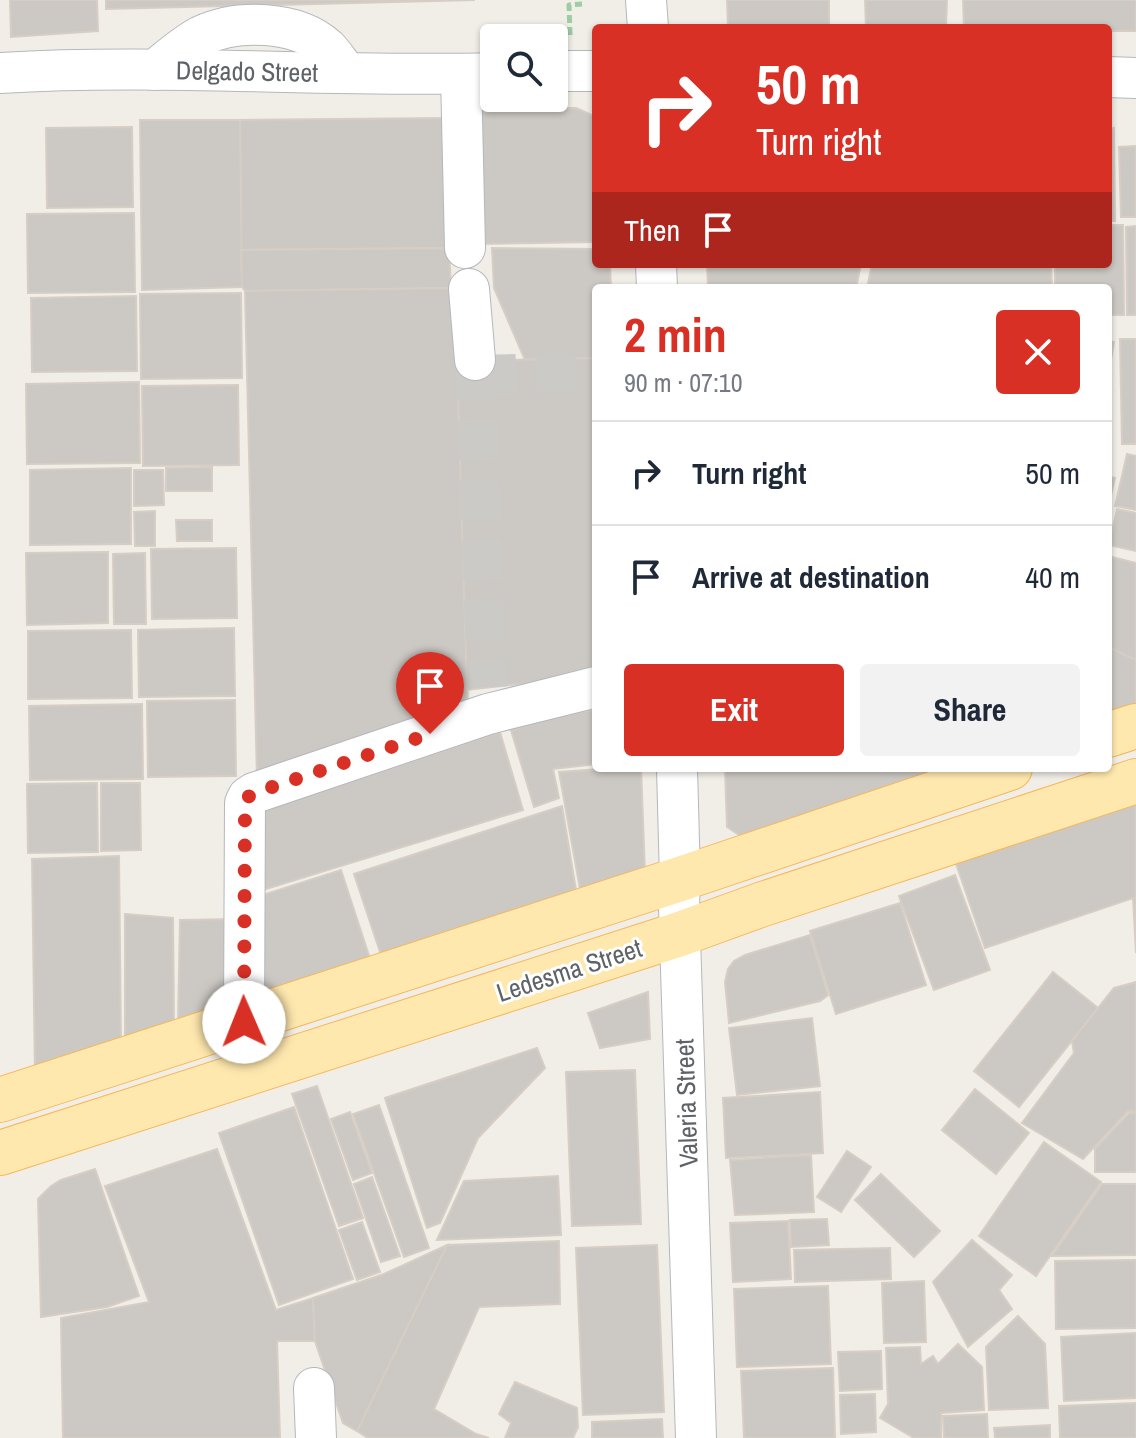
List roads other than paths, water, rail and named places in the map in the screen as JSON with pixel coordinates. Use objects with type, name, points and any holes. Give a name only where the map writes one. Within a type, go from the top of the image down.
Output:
[{"type":"main road","points":[[1112,734],[1136,726]]},
{"type":"main road","name":"Ledesma Street","points":[[0,1100],[998,772]]},
{"type":"main road","name":"Ledesma Street","points":[[0,1153],[680,934],[1136,781]]},
{"type":"street","points":[[646,0],[648,24]]},
{"type":"street","name":"Delgado Street","points":[[0,73],[155,70],[478,73]]},
{"type":"street","points":[[568,71],[592,71]]},
{"type":"street","points":[[465,248],[478,73]]},
{"type":"street","points":[[1112,77],[1136,78]]},
{"type":"street","points":[[469,289],[475,360]]},
{"type":"street","points":[[244,1022],[245,803],[248,797],[488,701],[592,688]]},
{"type":"street","name":"Valeria Street","points":[[677,772],[696,1438]]},
{"type":"street","points":[[314,1388],[316,1438]]},
{"type":"tunnel","points":[[475,360],[487,687]]},
{"type":"tunnel","points":[[476,375],[592,372]]}]
